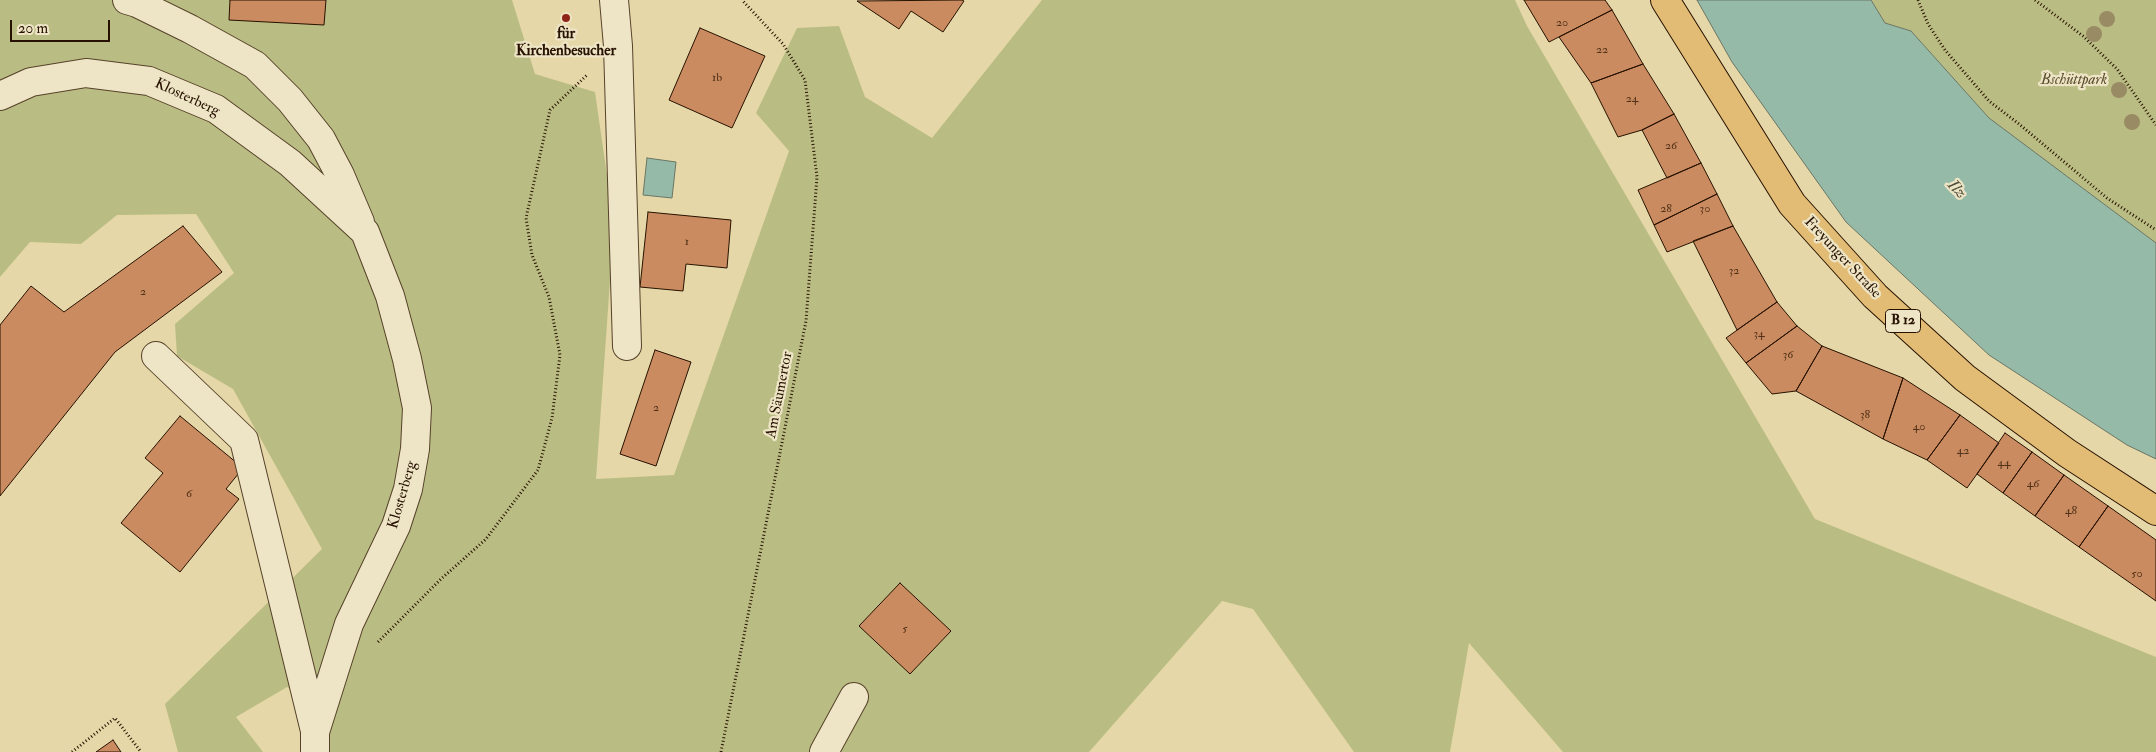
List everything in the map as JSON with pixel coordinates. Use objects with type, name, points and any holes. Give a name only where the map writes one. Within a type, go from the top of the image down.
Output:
[{"type":"main road","name":"Freyunger Straße","points":[[1665,0],[1792,204],[1875,296],[1965,378],[2067,452],[2156,511]]},
{"type":"street","name":"Klosterberg","points":[[127,0],[190,29],[255,65],[290,100],[321,139],[340,175],[365,232],[390,296],[407,359],[417,408],[415,449],[408,489],[396,526],[349,624],[315,742]]},
{"type":"street","points":[[614,0],[618,46],[627,346]]},
{"type":"street","name":"Klosterberg","points":[[0,96],[31,82],[86,73],[149,80],[216,109],[290,163],[365,232]]},
{"type":"street","points":[[156,356],[244,440],[315,742]]},
{"type":"street","points":[[824,752],[854,697]]},
{"type":"path","name":"Am Säumertor","points":[[721,752],[806,321],[817,177],[805,80],[784,44],[742,0]]},
{"type":"path","points":[[1918,0],[1928,24],[1945,50],[1989,101],[2107,198],[2156,230]]},
{"type":"path","points":[[2035,0],[2083,36],[2117,70],[2156,125]]},
{"type":"path","points":[[374,646],[441,579],[486,539],[538,470],[552,418],[560,355],[549,297],[532,255],[526,218],[550,110],[618,46]]},
{"type":"path","points":[[72,752],[115,718],[140,752]]},
{"type":"green space","points":[[0,0],[512,0],[535,74],[595,92],[614,224],[596,479],[674,475],[789,151],[756,113],[797,28],[839,26],[865,97],[932,138],[1042,0],[1515,0],[1527,26],[1815,519],[2156,657],[2156,752],[1563,752],[1469,643],[1450,752],[1354,752],[1253,609],[1222,601],[1089,752],[329,752],[331,704],[300,695],[287,687],[236,717],[263,752],[178,752],[165,704],[322,549],[233,389],[177,356],[175,324],[234,273],[196,214],[117,215],[81,244],[30,242],[0,277]]},
{"type":"green space","name":"Bschüttpark","points":[[1871,0],[2156,0],[2156,243],[1989,118],[1911,31],[1885,23]]},
{"type":"water","name":"Ilz","points":[[1697,0],[1871,0],[1885,23],[1911,31],[1989,118],[2156,243],[2156,459],[2127,445],[1989,355],[1846,222],[1732,62]]},
{"type":"water","points":[[647,158],[676,162],[672,198],[643,195]]},
{"type":"building","points":[[230,0],[326,0],[324,25],[229,20]]},
{"type":"building","points":[[1524,0],[1605,0],[1612,10],[1549,42]]},
{"type":"building","points":[[857,1],[964,1],[943,32],[911,11],[899,29]]},
{"type":"building","points":[[1612,10],[1643,64],[1591,83],[1559,37]]},
{"type":"building","points":[[700,28],[765,56],[732,128],[669,100]]},
{"type":"building","points":[[1643,64],[1674,114],[1642,130],[1618,137],[1591,83]]},
{"type":"building","points":[[1674,114],[1701,163],[1667,178],[1642,130]]},
{"type":"building","points":[[1701,163],[1717,194],[1654,225],[1638,190]]},
{"type":"building","points":[[1717,194],[1733,226],[1667,252],[1654,225]]},
{"type":"building","points":[[648,212],[731,220],[727,268],[686,264],[683,291],[640,287]]},
{"type":"building","points":[[183,226],[222,272],[115,352],[0,496],[0,325],[31,286],[64,312]]},
{"type":"building","points":[[1733,226],[1777,302],[1737,330],[1693,241]]},
{"type":"building","points":[[1777,302],[1797,326],[1746,363],[1726,338]]},
{"type":"building","points":[[1797,326],[1822,346],[1796,391],[1772,394],[1746,363]]},
{"type":"building","points":[[1822,346],[1903,378],[1883,439],[1796,391]]},
{"type":"building","points":[[655,350],[691,362],[656,466],[620,454]]},
{"type":"building","points":[[1903,378],[1960,415],[1927,460],[1883,439]]},
{"type":"building","points":[[1960,415],[1999,443],[1967,488],[1927,460]]},
{"type":"building","points":[[180,416],[243,468],[226,489],[239,499],[180,572],[121,523],[163,473],[145,458]]},
{"type":"building","points":[[2005,433],[2032,452],[2003,493],[1977,474]]},
{"type":"building","points":[[2032,452],[2064,475],[2035,516],[2003,493]]},
{"type":"building","points":[[2064,475],[2108,506],[2079,547],[2035,516]]},
{"type":"building","points":[[2108,506],[2156,540],[2156,601],[2079,547]]},
{"type":"building","points":[[900,583],[951,631],[910,674],[859,626]]},
{"type":"building","points":[[113,740],[121,752],[96,752]]},
{"type":"place","name":"für Kirchenbesucher","points":[[566,18]]}]
